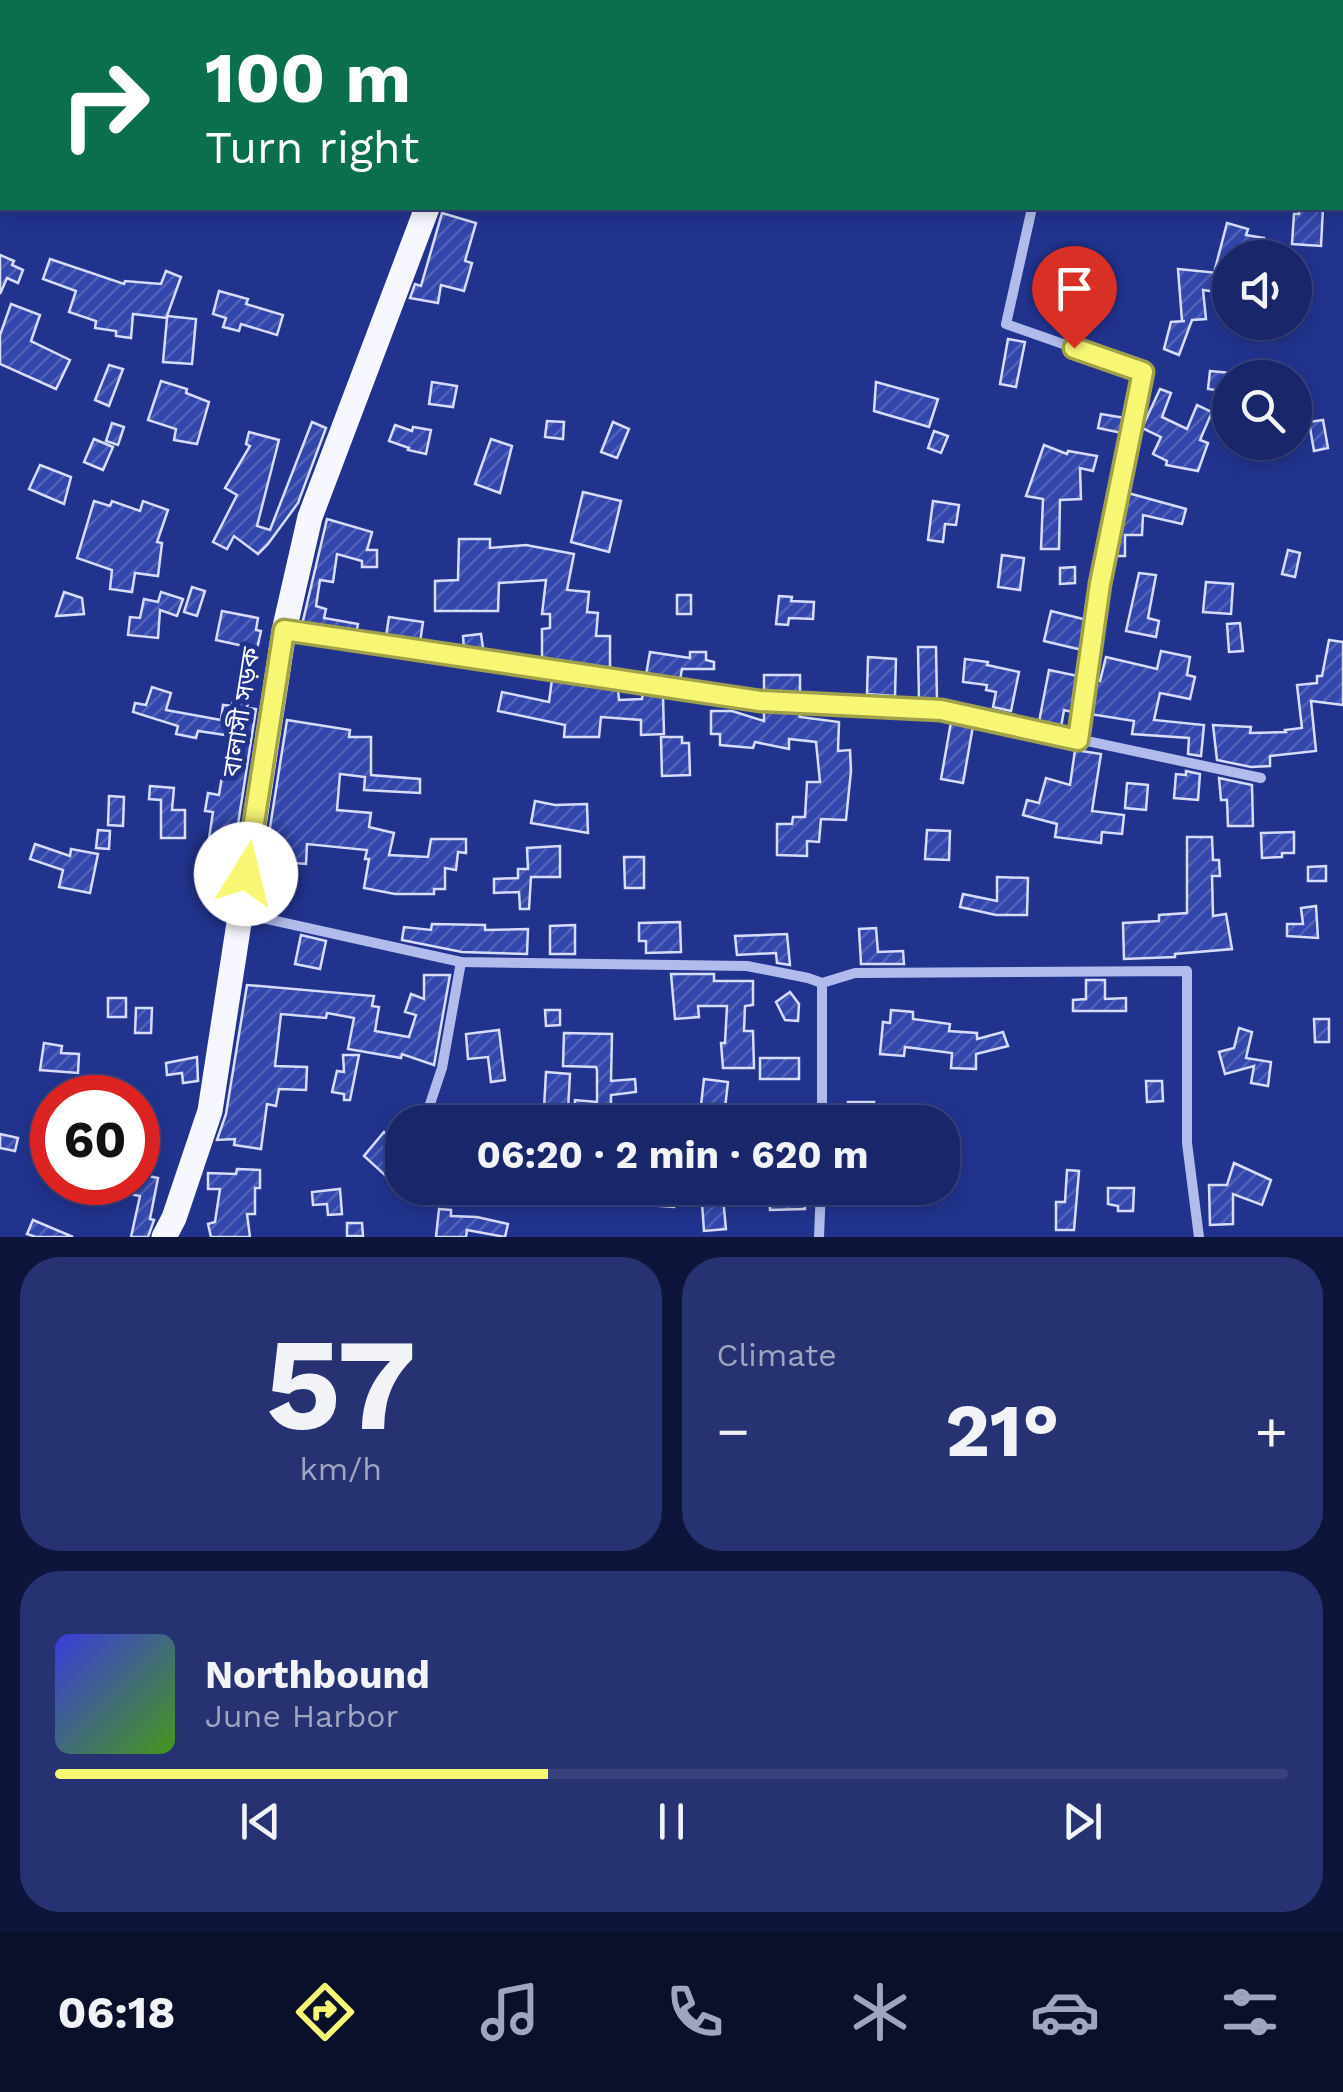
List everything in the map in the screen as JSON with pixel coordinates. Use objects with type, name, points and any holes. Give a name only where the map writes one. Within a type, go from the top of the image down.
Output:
[{"type":"main road","name":"বালাসী সড়ক","points":[[164,1237],[210,1111],[284,630],[310,517],[426,210]]},
{"type":"street","points":[[1032,210],[1006,324],[1143,372],[1100,584],[1078,740]]},
{"type":"street","points":[[284,630],[760,701],[941,710],[1261,778]]},
{"type":"street","points":[[240,913],[461,962],[747,966],[822,984],[855,973],[1187,971],[1187,1143],[1199,1237]]},
{"type":"street","points":[[430,1105],[442,1068],[461,962]]},
{"type":"street","points":[[822,984],[822,1105]]},
{"type":"street","points":[[819,1237],[820,1205]]},
{"type":"building","points":[[1299,210],[1323,210],[1321,246],[1312,245],[1312,240],[1292,240],[1294,214],[1299,214]]},
{"type":"building","points":[[442,213],[476,223],[465,261],[472,263],[464,291],[441,285],[438,303],[410,298],[415,284],[421,286]]},
{"type":"building","points":[[1227,223],[1248,229],[1246,235],[1264,238],[1264,240],[1223,240]]},
{"type":"building","points":[[0,255],[23,270],[18,283],[7,278],[0,294]]},
{"type":"building","points":[[50,259],[124,284],[161,284],[166,271],[181,277],[167,316],[196,319],[192,364],[163,362],[167,318],[133,314],[131,338],[95,328],[96,321],[69,312],[76,291],[43,279]]},
{"type":"building","points":[[1178,269],[1212,272],[1212,291],[1203,290],[1206,319],[1192,320],[1179,355],[1164,349],[1171,322],[1182,321]]},
{"type":"building","points":[[219,291],[283,315],[277,335],[241,324],[239,331],[223,327],[226,318],[213,314]]},
{"type":"building","points":[[11,304],[40,315],[31,341],[70,360],[56,389],[0,364],[0,335]]},
{"type":"building","points":[[1008,339],[1025,342],[1016,387],[1000,384]]},
{"type":"building","points":[[109,365],[123,369],[109,406],[95,400]]},
{"type":"building","points":[[161,381],[187,389],[186,393],[209,402],[197,444],[174,440],[176,429],[148,420]]},
{"type":"building","points":[[432,382],[457,386],[453,407],[429,404]]},
{"type":"building","points":[[876,382],[938,399],[929,427],[874,411]]},
{"type":"building","points":[[1160,389],[1171,393],[1162,417],[1187,429],[1197,405],[1212,412],[1200,440],[1208,443],[1198,471],[1166,465],[1167,461],[1153,454],[1161,437],[1142,428]]},
{"type":"building","points":[[1101,414],[1125,418],[1122,433],[1098,428]]},
{"type":"building","points":[[1323,420],[1328,448],[1314,451],[1312,422]]},
{"type":"building","points":[[547,421],[564,422],[563,439],[545,437]]},
{"type":"building","points":[[312,422],[326,428],[298,503],[268,544],[258,554],[234,536],[227,549],[213,542],[237,495],[225,488],[250,446],[246,444],[249,432],[279,440],[257,526],[270,530]]},
{"type":"building","points":[[613,422],[629,429],[617,458],[601,452]]},
{"type":"building","points":[[112,423],[124,427],[118,445],[106,441]]},
{"type":"building","points":[[395,425],[412,431],[413,427],[431,430],[426,454],[389,441]]},
{"type":"building","points":[[934,431],[948,436],[941,453],[928,448]]},
{"type":"building","points":[[94,439],[113,447],[103,470],[84,462]]},
{"type":"building","points":[[491,439],[512,446],[500,493],[475,484]]},
{"type":"building","points":[[1044,445],[1067,454],[1068,451],[1097,456],[1093,471],[1080,468],[1081,499],[1060,500],[1059,549],[1041,549],[1043,499],[1026,496]]},
{"type":"building","points":[[40,465],[71,477],[64,504],[29,489]]},
{"type":"building","points":[[583,492],[621,501],[609,552],[571,542]]},
{"type":"building","points":[[1128,493],[1186,509],[1182,524],[1143,515],[1142,535],[1125,535],[1125,556],[1115,556]]},
{"type":"building","points":[[94,501],[110,506],[112,501],[140,511],[143,501],[168,510],[157,542],[162,543],[158,576],[135,573],[132,592],[110,589],[112,570],[77,558]]},
{"type":"building","points":[[933,501],[959,505],[956,525],[945,524],[943,542],[928,540]]},
{"type":"building","points":[[327,519],[372,532],[367,550],[377,550],[377,567],[362,567],[362,561],[337,554],[333,582],[320,580],[316,606],[326,609],[324,618],[358,624],[356,633],[302,625]]},
{"type":"building","points":[[459,539],[490,539],[490,548],[526,545],[574,554],[567,590],[589,592],[587,612],[598,613],[596,636],[610,636],[610,670],[542,660],[542,629],[550,628],[550,614],[542,614],[546,580],[499,583],[498,611],[435,611],[435,581],[458,580]]},
{"type":"building","points":[[1288,550],[1300,553],[1295,577],[1282,574]]},
{"type":"building","points":[[1002,555],[1024,558],[1020,590],[998,587]]},
{"type":"building","points":[[1075,567],[1075,583],[1060,584],[1060,568]]},
{"type":"building","points":[[1139,573],[1156,575],[1148,618],[1159,621],[1156,637],[1126,631]]},
{"type":"building","points":[[1206,582],[1233,584],[1231,614],[1203,612]]},
{"type":"building","points":[[192,587],[205,591],[197,616],[184,612]]},
{"type":"building","points":[[64,592],[82,598],[84,614],[56,616]]},
{"type":"building","points":[[161,592],[183,599],[177,616],[160,610],[158,638],[128,635],[130,617],[140,618],[144,599],[158,602]]},
{"type":"building","points":[[677,595],[691,595],[691,614],[677,614]]},
{"type":"building","points":[[779,596],[814,602],[813,619],[789,618],[788,625],[776,624]]},
{"type":"building","points":[[222,611],[258,618],[256,630],[261,631],[257,649],[216,640]]},
{"type":"building","points":[[1051,611],[1087,620],[1082,650],[1044,641]]},
{"type":"building","points":[[389,617],[423,622],[420,642],[386,637]]},
{"type":"building","points":[[1240,623],[1243,651],[1229,652],[1227,624]]},
{"type":"building","points":[[481,634],[483,648],[464,649],[463,636]]},
{"type":"building","points":[[1329,640],[1343,642],[1343,705],[1311,701],[1316,751],[1270,756],[1270,766],[1251,767],[1217,760],[1213,725],[1251,727],[1250,733],[1302,728],[1297,685],[1317,683],[1317,676],[1322,676]]},
{"type":"building","points":[[918,647],[936,647],[937,701],[919,700]]},
{"type":"building","points":[[1161,651],[1190,657],[1187,675],[1195,677],[1190,699],[1160,693],[1154,720],[1204,725],[1201,756],[1188,754],[1189,738],[1132,734],[1134,721],[1090,714],[1095,680],[1100,681],[1106,657],[1157,669]]},
{"type":"building","points":[[650,652],[690,658],[690,652],[706,652],[706,660],[714,662],[714,669],[682,669],[680,680],[646,675]]},
{"type":"building","points":[[868,657],[896,659],[895,696],[867,694]]},
{"type":"building","points":[[965,659],[1019,672],[1011,711],[993,707],[996,692],[986,690],[987,685],[963,682]]},
{"type":"building","points":[[1049,670],[1078,676],[1072,712],[1064,710],[1061,727],[1039,722]]},
{"type":"building","points":[[238,671],[253,673],[247,708],[256,709],[231,869],[205,865],[213,812],[205,811],[208,793],[219,795],[222,776],[233,777],[236,750],[229,748],[232,736],[198,731],[196,738],[176,734],[178,726],[133,712],[135,703],[146,705],[152,687],[171,693],[166,710],[221,720],[223,705],[232,706]]},
{"type":"building","points":[[764,675],[800,675],[800,694],[764,692]]},
{"type":"building","points":[[552,679],[618,689],[619,700],[642,699],[643,693],[663,696],[664,734],[641,735],[641,720],[601,717],[599,737],[564,737],[565,725],[498,711],[502,692],[549,702]]},
{"type":"building","points":[[764,710],[800,712],[800,717],[839,722],[838,751],[850,750],[846,820],[821,819],[819,842],[807,841],[807,856],[777,855],[777,824],[792,824],[793,817],[805,817],[807,782],[820,782],[816,742],[789,739],[789,749],[755,742],[753,748],[720,745],[720,734],[711,734],[711,711],[732,711],[764,721]]},
{"type":"building","points":[[287,720],[350,730],[349,737],[371,737],[371,775],[420,779],[420,793],[364,790],[365,777],[340,774],[337,810],[371,813],[369,827],[394,833],[389,855],[428,857],[431,839],[466,839],[466,853],[458,852],[456,870],[445,868],[445,889],[434,889],[434,894],[395,894],[364,888],[367,850],[307,844],[306,864],[269,861],[268,840]]},
{"type":"building","points":[[951,722],[973,726],[963,783],[941,779]]},
{"type":"building","points":[[661,737],[682,737],[682,743],[689,743],[690,775],[662,776]]},
{"type":"building","points":[[1075,750],[1101,754],[1092,811],[1124,815],[1122,834],[1102,832],[1101,843],[1055,837],[1057,824],[1023,815],[1027,800],[1039,803],[1046,778],[1070,785]]},
{"type":"building","points":[[1186,771],[1200,774],[1198,800],[1174,798],[1176,774],[1186,775]]},
{"type":"building","points":[[1219,778],[1252,785],[1253,826],[1228,826],[1227,800],[1221,800]]},
{"type":"building","points":[[1127,783],[1148,785],[1146,810],[1125,808]]},
{"type":"building","points":[[150,786],[174,788],[172,810],[185,810],[185,838],[161,838],[161,800],[149,799]]},
{"type":"building","points":[[109,796],[124,797],[123,826],[108,825]]},
{"type":"building","points":[[535,801],[587,804],[588,833],[531,823]]},
{"type":"building","points":[[98,830],[110,831],[109,849],[96,848]]},
{"type":"building","points":[[927,830],[950,831],[949,860],[925,859]]},
{"type":"building","points":[[1294,832],[1294,853],[1262,858],[1261,833]]},
{"type":"building","points":[[1187,837],[1212,837],[1213,860],[1219,860],[1220,876],[1212,876],[1213,916],[1226,914],[1232,949],[1124,959],[1123,923],[1159,921],[1159,915],[1187,913]]},
{"type":"building","points":[[35,844],[70,856],[71,849],[98,854],[90,893],[59,887],[63,870],[30,859]]},
{"type":"building","points":[[560,846],[560,877],[531,877],[529,909],[520,909],[519,892],[494,893],[494,879],[518,878],[518,869],[528,869],[527,848]]},
{"type":"building","points":[[624,857],[644,857],[644,888],[625,888]]},
{"type":"building","points":[[1326,866],[1326,881],[1308,881],[1308,867]]},
{"type":"building","points":[[205,875],[228,886],[225,910],[212,910],[212,897],[206,897]]},
{"type":"building","points":[[997,877],[1028,878],[1027,915],[996,915],[960,907],[963,894],[997,901]]},
{"type":"building","points":[[1316,906],[1318,938],[1287,936],[1287,924],[1303,924],[1301,908]]},
{"type":"building","points":[[680,922],[681,952],[646,953],[646,941],[639,941],[639,923]]},
{"type":"building","points":[[432,924],[485,925],[485,930],[528,929],[527,954],[462,952],[402,940],[404,927],[431,930]]},
{"type":"building","points":[[575,925],[575,954],[550,954],[550,926]]},
{"type":"building","points":[[876,928],[878,952],[903,951],[904,964],[861,964],[859,929]]},
{"type":"building","points":[[787,934],[790,965],[777,963],[776,953],[737,955],[735,936]]},
{"type":"building","points":[[301,935],[326,941],[320,969],[295,964]]},
{"type":"building","points":[[671,974],[714,974],[714,981],[753,981],[753,1005],[745,1006],[744,1031],[753,1031],[754,1068],[723,1068],[721,1043],[725,1043],[727,1006],[698,1006],[699,1017],[675,1019]]},
{"type":"building","points":[[424,975],[450,975],[434,1065],[402,1054],[401,1058],[348,1049],[354,1018],[327,1013],[326,1018],[281,1014],[275,1066],[307,1067],[306,1090],[279,1089],[276,1106],[267,1104],[261,1149],[234,1145],[235,1139],[217,1140],[226,1114],[247,985],[374,996],[372,1006],[379,1007],[375,1031],[409,1037],[416,1015],[405,1012],[411,994],[424,999]]},
{"type":"building","points":[[1086,980],[1105,980],[1105,999],[1126,998],[1126,1011],[1073,1011],[1073,1000],[1086,999]]},
{"type":"building","points":[[790,992],[799,1004],[798,1021],[785,1020],[776,1002]]},
{"type":"building","points":[[108,998],[126,998],[126,1017],[108,1017]]},
{"type":"building","points":[[136,1008],[152,1008],[151,1033],[135,1033]]},
{"type":"building","points":[[545,1010],[560,1010],[560,1025],[546,1026]]},
{"type":"building","points":[[891,1010],[913,1012],[913,1019],[950,1024],[949,1031],[977,1033],[977,1039],[1003,1032],[1008,1046],[976,1054],[976,1069],[951,1068],[952,1053],[905,1047],[904,1056],[880,1054],[883,1022],[890,1023]]},
{"type":"building","points":[[1314,1019],[1329,1019],[1329,1042],[1315,1042]]},
{"type":"building","points":[[1239,1028],[1252,1032],[1246,1058],[1271,1062],[1268,1086],[1251,1083],[1254,1066],[1225,1074],[1219,1052],[1234,1048]]},
{"type":"building","points":[[499,1030],[505,1080],[491,1082],[488,1057],[468,1059],[466,1034]]},
{"type":"building","points":[[564,1033],[612,1034],[611,1081],[635,1079],[636,1092],[611,1095],[611,1105],[575,1105],[575,1100],[597,1102],[597,1070],[563,1066]]},
{"type":"building","points":[[44,1043],[62,1046],[61,1053],[79,1054],[78,1073],[40,1070]]},
{"type":"building","points":[[343,1055],[359,1055],[350,1100],[344,1100],[344,1094],[332,1092],[337,1071],[344,1072]]},
{"type":"building","points":[[197,1057],[198,1081],[183,1083],[182,1073],[167,1075],[166,1063]]},
{"type":"building","points":[[760,1058],[799,1058],[799,1079],[760,1079]]},
{"type":"building","points":[[546,1072],[570,1074],[568,1105],[544,1105]]},
{"type":"building","points":[[704,1079],[728,1082],[725,1105],[701,1105]]},
{"type":"building","points":[[1146,1081],[1162,1081],[1163,1101],[1147,1102]]},
{"type":"building","points":[[848,1102],[874,1102],[874,1105]]},
{"type":"building","points":[[384,1132],[385,1133],[385,1175],[364,1156]]},
{"type":"building","points":[[0,1134],[18,1138],[15,1151],[0,1148]]},
{"type":"building","points":[[1234,1163],[1271,1180],[1262,1205],[1233,1194],[1233,1224],[1210,1225],[1209,1185],[1227,1185]]},
{"type":"building","points":[[237,1169],[260,1170],[255,1214],[247,1214],[250,1237],[211,1237],[208,1224],[215,1222],[220,1189],[208,1189],[208,1173],[236,1174]]},
{"type":"building","points":[[1067,1170],[1079,1171],[1074,1230],[1056,1230],[1056,1202],[1065,1202]]},
{"type":"building","points":[[1108,1188],[1134,1188],[1133,1211],[1118,1211],[1118,1206],[1108,1204]]},
{"type":"building","points":[[340,1189],[342,1214],[328,1215],[327,1204],[313,1205],[312,1192]]},
{"type":"building","points":[[138,1205],[153,1205],[150,1219],[154,1220],[148,1237],[131,1237]]},
{"type":"building","points":[[702,1205],[724,1205],[726,1229],[704,1231]]},
{"type":"building","points":[[770,1205],[805,1205],[805,1209],[770,1210]]},
{"type":"building","points":[[439,1209],[451,1210],[451,1216],[508,1224],[505,1237],[467,1230],[466,1237],[436,1237]]},
{"type":"building","points":[[33,1220],[73,1237],[27,1234]]},
{"type":"building","points":[[347,1223],[362,1223],[363,1236],[347,1236]]},
{"type":"route","points":[[246,874],[284,630],[760,701],[941,710],[1078,740],[1100,584],[1143,372],[1074,348]]}]
